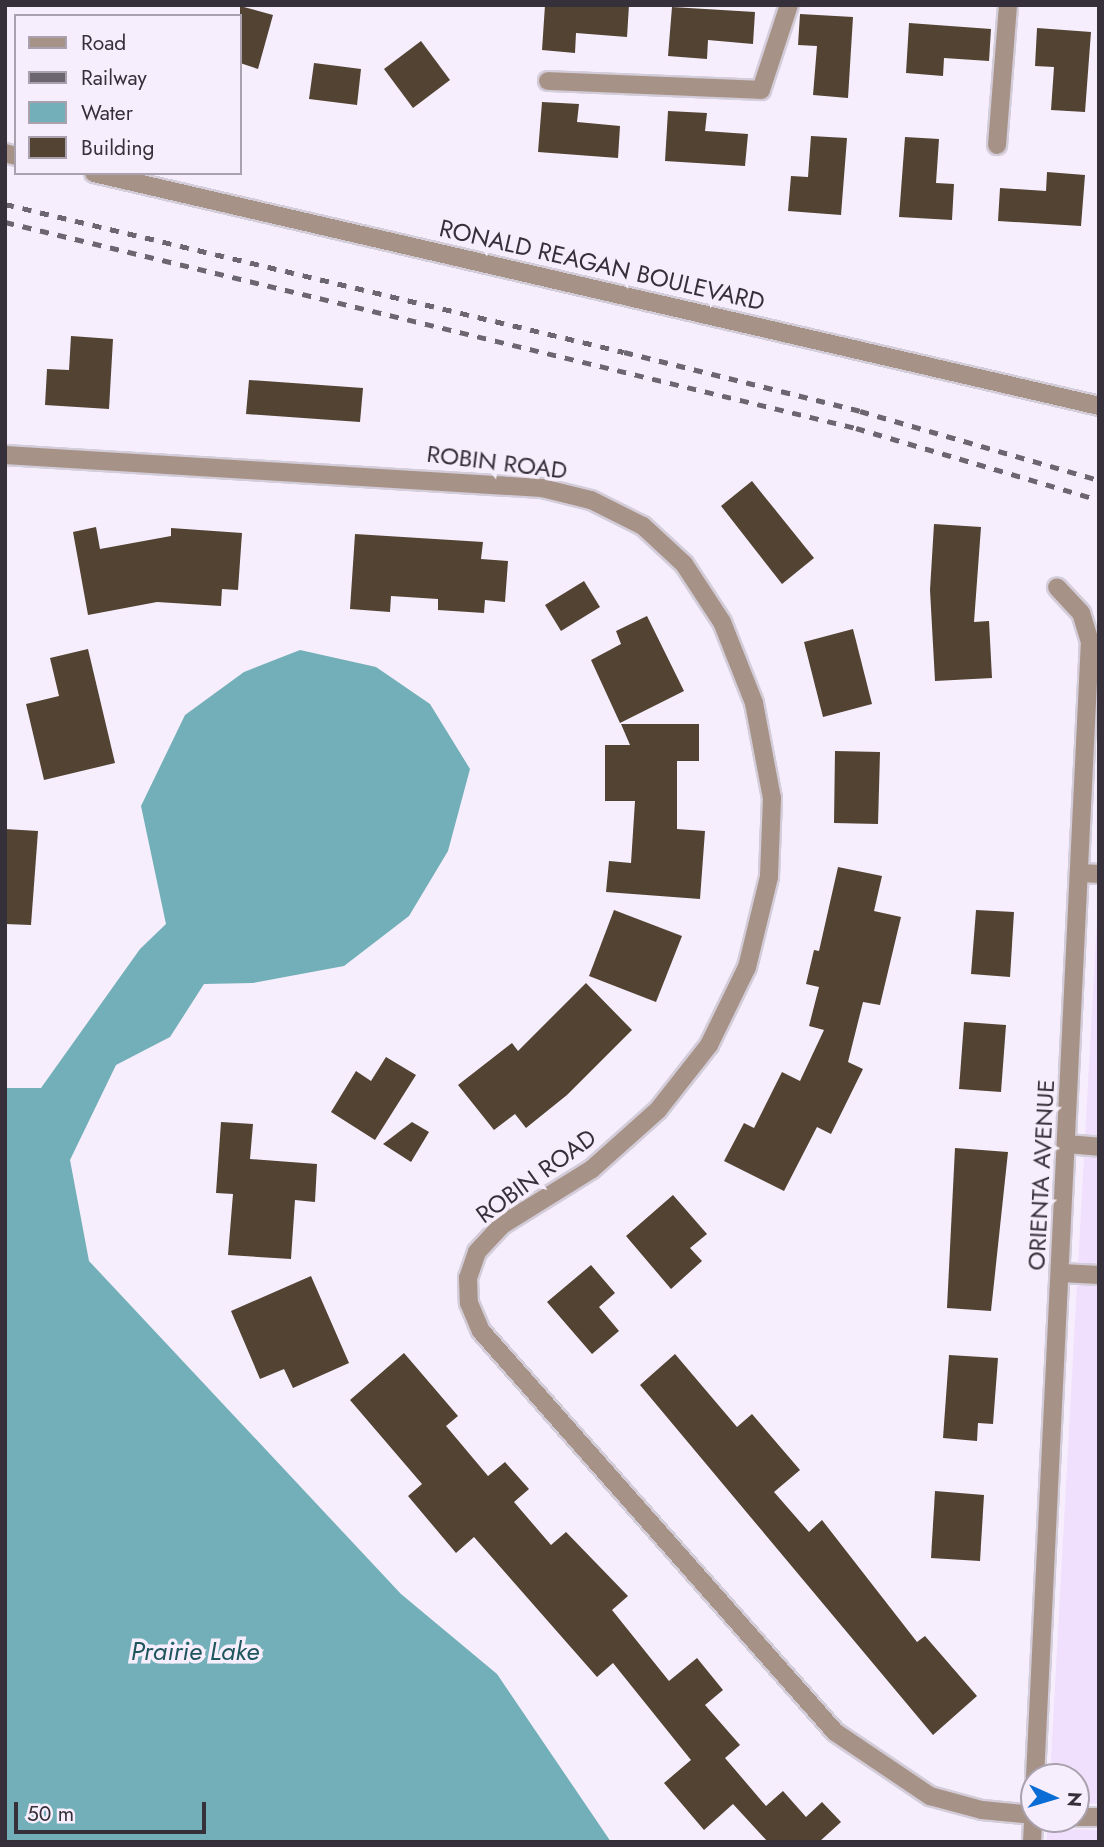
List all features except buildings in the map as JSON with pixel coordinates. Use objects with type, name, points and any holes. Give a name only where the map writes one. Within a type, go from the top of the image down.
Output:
[{"type":"street","points":[[548,81],[761,90],[789,5]]},
{"type":"street","points":[[997,145],[1008,5]]},
{"type":"street","name":"RONALD REAGAN BOULEVARD","points":[[103,175],[1099,406]]},
{"type":"street","name":"ROBIN ROAD","points":[[5,455],[542,488],[591,500],[643,526],[684,564],[722,622],[754,703],[772,798],[769,877],[747,967],[709,1045],[658,1110],[592,1169],[502,1225],[477,1252],[468,1278],[469,1303],[481,1331],[835,1732],[930,1796],[982,1810],[1020,1814]]},
{"type":"street","name":"ORIENTA AVENUE","points":[[1036,1763],[1080,873],[1092,770],[1095,642],[1081,613],[1056,587]]},
{"type":"street","points":[[1080,873],[1099,874]]},
{"type":"street","points":[[1067,1144],[1099,1146]]},
{"type":"street","points":[[1061,1273],[1099,1275]]},
{"type":"shaded area","points":[[1099,882],[1099,1804],[1090,1804],[1090,1763],[1051,1763]]},
{"type":"shaded area","points":[[1090,1830],[1099,1830],[1099,1842],[1047,1842],[1047,1833],[1090,1833]]},
{"type":"water","name":"Prairie Lake","points":[[300,650],[376,667],[430,704],[470,769],[448,851],[409,916],[344,966],[253,983],[204,984],[170,1037],[116,1065],[70,1160],[89,1261],[401,1594],[497,1674],[611,1842],[5,1842],[5,1088],[41,1088],[140,949],[166,924],[141,806],[185,715],[244,672]]},
{"type":"railway","points":[[5,204],[860,411],[1099,480]]},
{"type":"railway","points":[[5,222],[856,428],[1099,500]]}]
